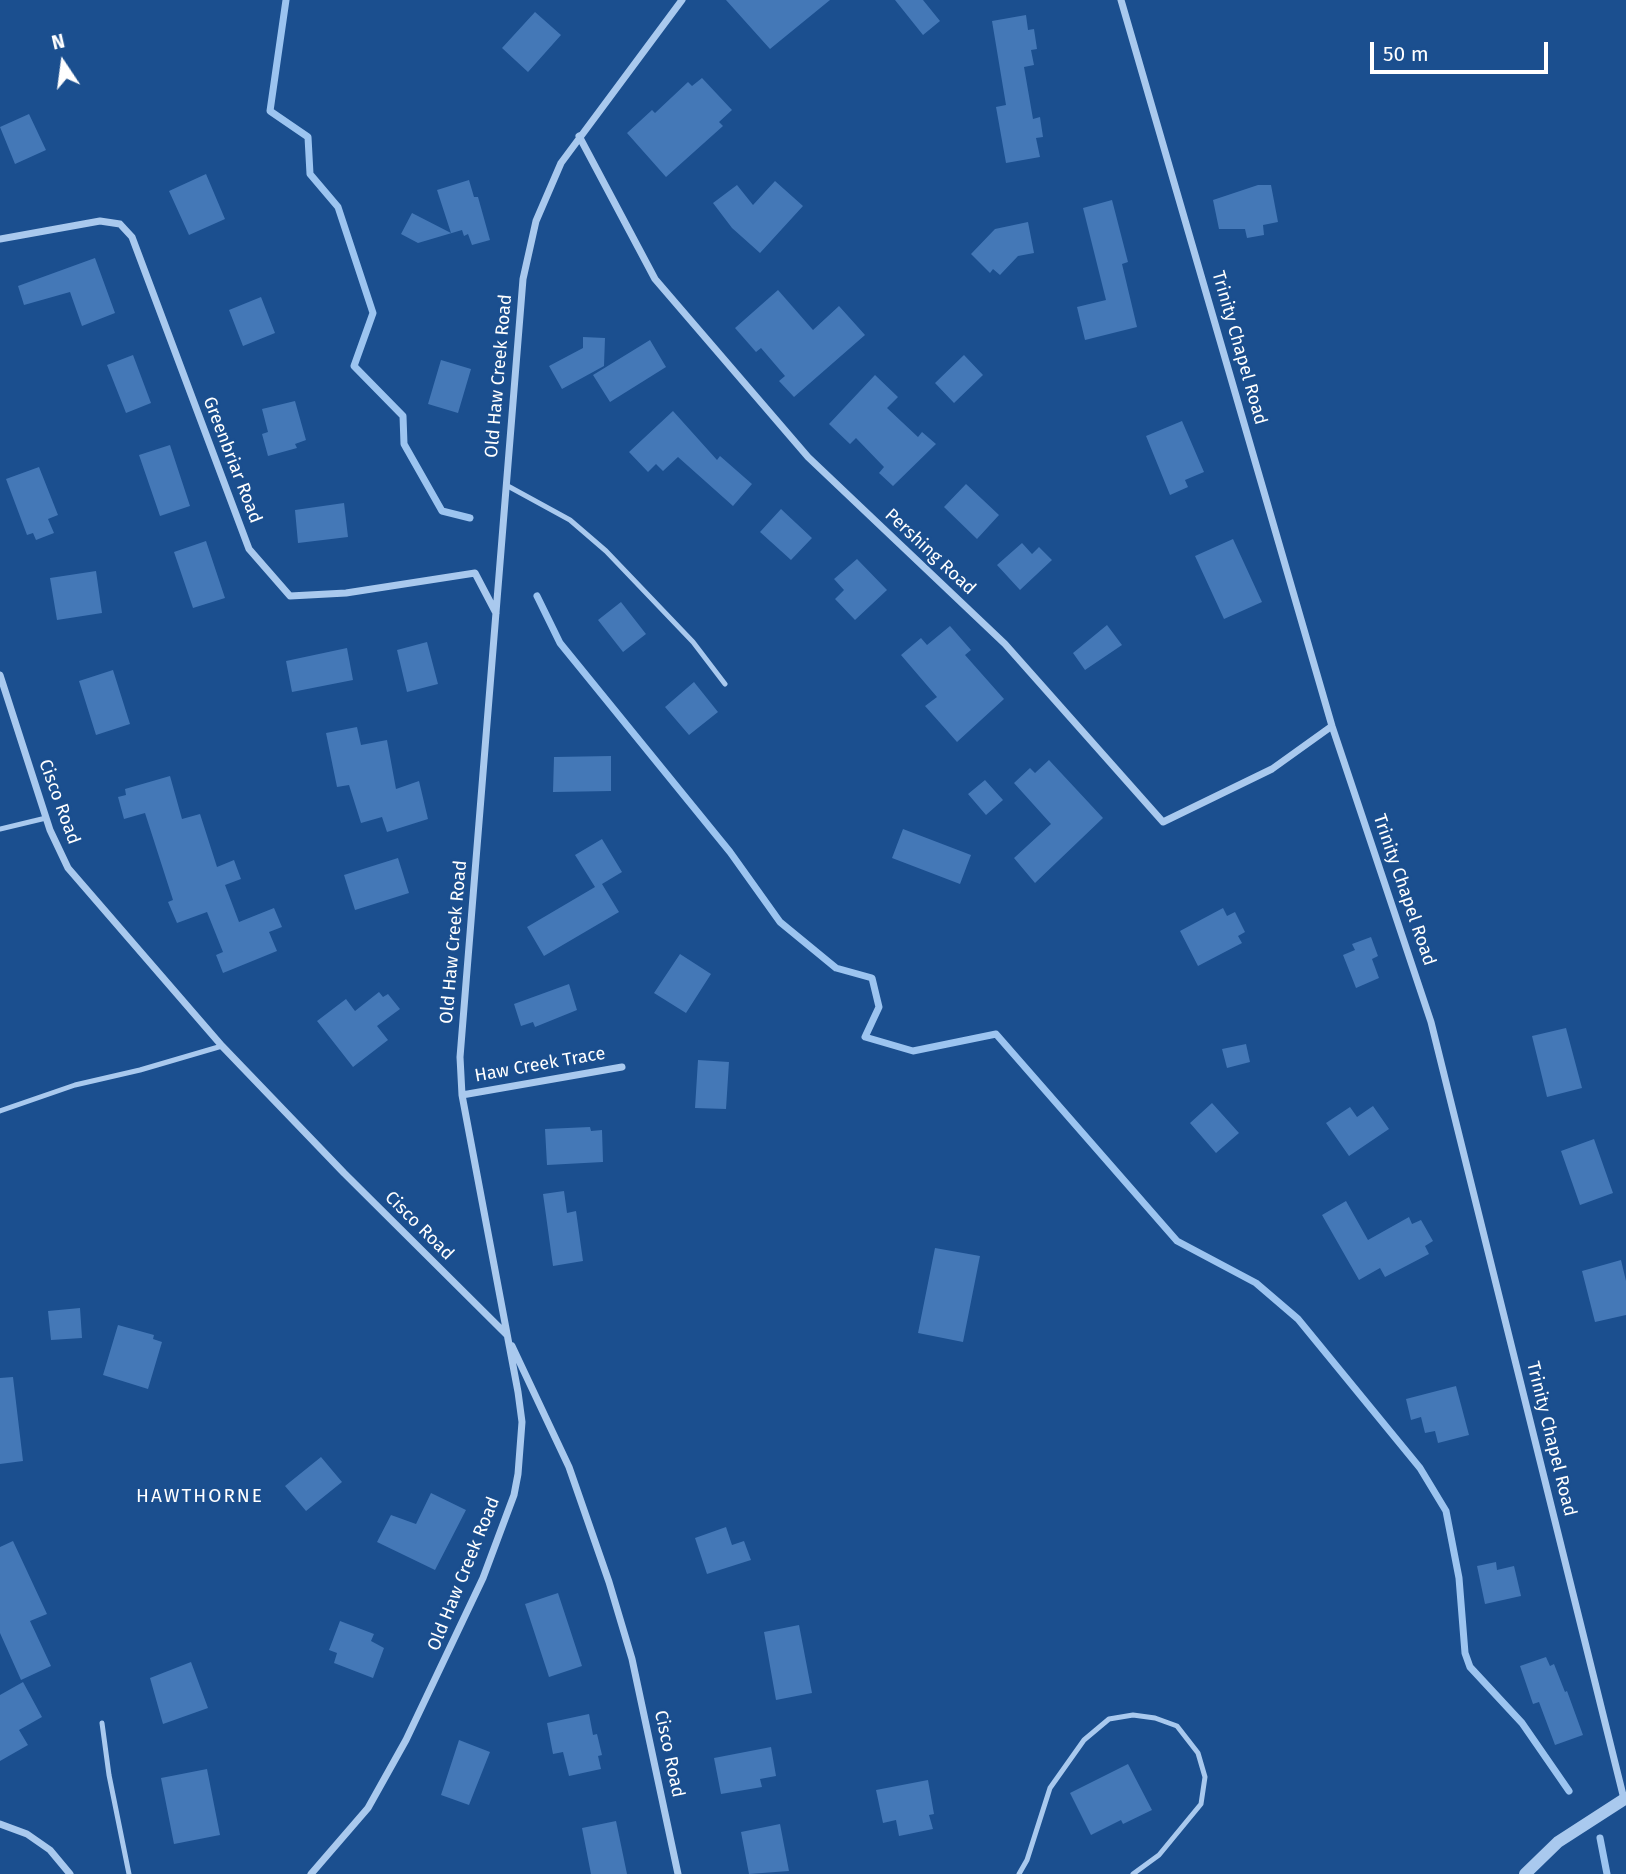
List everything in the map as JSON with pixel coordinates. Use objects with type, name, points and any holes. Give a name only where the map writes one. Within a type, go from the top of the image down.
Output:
[{"type":"street","name":"Old Haw Creek Road","points":[[311,1874],[368,1808],[394,1762],[447,1659],[514,1495],[521,1452],[520,1412],[462,1095],[460,1057],[523,279],[545,195],[579,136],[682,0]]},
{"type":"street","name":"Trinity Chapel Road","points":[[1121,0],[1332,726],[1431,1022],[1625,1799]]},
{"type":"street","name":"Pershing Road","points":[[579,136],[655,279],[808,457],[1005,645],[1163,821],[1272,769],[1332,726]]},
{"type":"street","name":"Greenbriar Road","points":[[0,239],[100,221],[120,224],[132,237],[249,549],[290,596],[346,593],[475,573],[496,613]]},
{"type":"street","name":"Cisco Road","points":[[0,675],[46,818],[68,868],[222,1046],[508,1336],[569,1467],[609,1582],[632,1659],[678,1874]]},
{"type":"street","name":"Haw Creek Trace","points":[[462,1095],[622,1067]]},
{"type":"street","points":[[1525,1874],[1558,1842],[1625,1799]]},
{"type":"street","points":[[0,1825],[35,1839],[50,1850],[70,1874]]},
{"type":"lane","points":[[506,485],[570,520],[606,551],[684,632],[725,684]]},
{"type":"lane","points":[[0,829],[46,818]]},
{"type":"lane","points":[[0,1111],[75,1085],[140,1070],[222,1046]]},
{"type":"lane","points":[[1018,1874],[1027,1860],[1050,1788],[1084,1740],[1109,1719],[1133,1715],[1155,1718],[1177,1726],[1198,1753],[1205,1777],[1201,1804],[1159,1855],[1133,1874]]},
{"type":"lane","points":[[102,1723],[109,1775],[129,1874]]},
{"type":"building","points":[[726,0],[830,0],[770,49]]},
{"type":"building","points":[[895,0],[923,0],[940,21],[923,35]]},
{"type":"building","points":[[535,12],[561,35],[528,72],[502,48]]},
{"type":"building","points":[[1026,15],[1028,30],[1034,29],[1037,49],[1031,50],[1034,65],[1024,67],[1033,119],[1040,117],[1043,137],[1036,138],[1040,157],[1006,163],[996,107],[1006,105],[992,21]]},
{"type":"building","points":[[702,78],[732,110],[719,122],[723,126],[666,177],[627,133],[652,110],[655,113],[688,82],[692,86]]},
{"type":"building","points":[[29,114],[46,150],[15,164],[0,127]]},
{"type":"building","points":[[206,174],[225,219],[189,235],[169,191]]},
{"type":"building","points":[[469,180],[474,197],[478,197],[490,240],[472,245],[468,234],[464,236],[462,230],[418,243],[401,234],[412,213],[451,233],[437,190]]},
{"type":"building","points":[[775,181],[803,206],[760,253],[732,228],[713,203],[737,185],[753,205]]},
{"type":"building","points":[[1258,185],[1271,185],[1278,222],[1263,225],[1264,235],[1247,238],[1245,229],[1219,229],[1213,200]]},
{"type":"building","points":[[1112,200],[1128,262],[1122,264],[1137,327],[1085,340],[1077,307],[1106,300],[1083,208]]},
{"type":"building","points":[[1028,222],[1034,253],[1018,256],[1000,275],[993,269],[990,273],[971,254],[995,229]]},
{"type":"building","points":[[95,258],[115,313],[82,326],[70,292],[24,305],[18,286]]},
{"type":"building","points":[[778,290],[813,330],[839,306],[865,335],[794,397],[779,381],[785,376],[761,348],[756,352],[735,328]]},
{"type":"building","points":[[261,297],[275,333],[243,346],[229,310]]},
{"type":"building","points":[[583,337],[605,338],[604,366],[562,389],[549,366],[583,348]]},
{"type":"building","points":[[650,340],[666,367],[610,402],[593,375]]},
{"type":"building","points":[[133,355],[151,403],[126,413],[107,365]]},
{"type":"building","points":[[964,355],[983,375],[954,403],[935,383]]},
{"type":"building","points":[[441,360],[471,369],[458,413],[428,404]]},
{"type":"building","points":[[875,375],[898,397],[887,408],[918,437],[922,432],[936,444],[893,486],[879,473],[884,467],[856,438],[850,444],[829,424]]},
{"type":"building","points":[[295,401],[306,440],[295,444],[297,448],[268,456],[262,434],[268,432],[262,409]]},
{"type":"building","points":[[673,411],[717,460],[720,456],[752,484],[733,506],[678,457],[663,471],[656,464],[648,472],[629,452]]},
{"type":"building","points":[[1182,421],[1204,472],[1185,480],[1188,487],[1170,495],[1146,436]]},
{"type":"building","points":[[170,445],[190,506],[160,516],[139,455]]},
{"type":"building","points":[[39,467],[58,515],[48,519],[54,533],[36,540],[33,533],[27,535],[6,479]]},
{"type":"building","points":[[966,484],[999,515],[977,539],[944,507]]},
{"type":"building","points":[[344,503],[348,537],[298,543],[295,510]]},
{"type":"building","points":[[781,509],[812,538],[791,560],[760,532]]},
{"type":"building","points":[[1233,539],[1262,602],[1224,619],[1195,556]]},
{"type":"building","points":[[206,541],[225,598],[193,608],[174,552]]},
{"type":"building","points":[[1022,543],[1032,554],[1039,547],[1052,560],[1020,590],[997,565]]},
{"type":"building","points":[[857,559],[887,590],[855,620],[835,599],[844,590],[834,579]]},
{"type":"building","points":[[96,571],[102,613],[57,620],[50,578]]},
{"type":"building","points":[[621,602],[646,634],[623,652],[598,620]]},
{"type":"building","points":[[1107,625],[1122,645],[1085,670],[1073,653]]},
{"type":"building","points":[[950,626],[971,650],[965,655],[1004,699],[957,742],[925,706],[937,697],[901,655],[921,638],[927,645]]},
{"type":"building","points":[[427,642],[438,684],[407,692],[397,650]]},
{"type":"building","points":[[347,648],[353,680],[292,692],[286,661]]},
{"type":"building","points":[[113,670],[130,724],[96,735],[79,681]]},
{"type":"building","points":[[694,682],[718,712],[689,735],[665,707]]},
{"type":"building","points":[[357,727],[361,745],[387,740],[396,789],[419,781],[428,819],[387,832],[382,817],[361,823],[349,785],[337,787],[326,733]]},
{"type":"building","points":[[611,756],[611,791],[553,792],[554,757]]},
{"type":"building","points":[[1049,760],[1103,818],[1035,883],[1014,858],[1051,824],[1014,783],[1030,768],[1035,773]]},
{"type":"building","points":[[170,776],[182,819],[200,814],[217,867],[234,860],[241,879],[225,885],[239,922],[274,908],[282,927],[269,932],[277,951],[223,973],[216,955],[223,952],[207,912],[177,923],[168,902],[173,900],[145,813],[124,819],[118,797],[126,795],[125,789]]},
{"type":"building","points":[[985,780],[1003,800],[986,815],[968,794]]},
{"type":"building","points":[[903,829],[971,855],[960,884],[892,858]]},
{"type":"building","points":[[602,839],[622,872],[602,884],[619,912],[544,956],[527,927],[595,887],[575,855]]},
{"type":"building","points":[[398,858],[409,893],[355,910],[344,875]]},
{"type":"building","points":[[1223,908],[1227,916],[1235,912],[1245,932],[1238,936],[1242,943],[1198,966],[1180,931]]},
{"type":"building","points":[[1371,937],[1378,956],[1372,959],[1379,978],[1356,988],[1343,955],[1355,950],[1352,944]]},
{"type":"building","points":[[680,954],[711,974],[686,1013],[654,993]]},
{"type":"building","points":[[569,984],[577,1010],[535,1027],[533,1022],[521,1026],[514,1004]]},
{"type":"building","points":[[379,992],[383,997],[388,994],[400,1009],[377,1026],[388,1040],[353,1067],[317,1021],[346,999],[355,1011]]},
{"type":"building","points":[[1566,1028],[1582,1088],[1547,1097],[1532,1036]]},
{"type":"building","points":[[1246,1044],[1250,1062],[1227,1068],[1222,1049]]},
{"type":"building","points":[[698,1060],[729,1062],[726,1109],[695,1108]]},
{"type":"building","points":[[1212,1103],[1239,1133],[1216,1153],[1190,1123]]},
{"type":"building","points":[[1373,1106],[1389,1129],[1349,1156],[1326,1123],[1350,1107],[1357,1117]]},
{"type":"building","points":[[590,1127],[591,1131],[602,1130],[603,1162],[547,1165],[545,1129]]},
{"type":"building","points":[[1594,1139],[1613,1193],[1580,1205],[1561,1151]]},
{"type":"building","points":[[564,1191],[567,1213],[576,1211],[583,1261],[553,1266],[543,1194]]},
{"type":"building","points":[[1346,1201],[1368,1240],[1409,1217],[1412,1224],[1421,1220],[1433,1241],[1425,1246],[1429,1254],[1385,1277],[1380,1268],[1359,1280],[1322,1215]]},
{"type":"building","points":[[935,1248],[980,1256],[963,1342],[918,1333]]},
{"type":"building","points":[[1621,1260],[1626,1281],[1626,1315],[1595,1322],[1582,1271]]},
{"type":"building","points":[[80,1308],[82,1338],[51,1340],[48,1311]]},
{"type":"building","points":[[118,1325],[154,1335],[153,1339],[162,1342],[148,1389],[103,1375]]},
{"type":"building","points":[[13,1377],[23,1461],[0,1464],[0,1378]]},
{"type":"building","points":[[1456,1386],[1469,1435],[1438,1443],[1435,1431],[1425,1433],[1421,1417],[1411,1420],[1406,1399]]},
{"type":"building","points":[[321,1457],[342,1482],[306,1511],[285,1486]]},
{"type":"building","points":[[431,1493],[466,1510],[435,1570],[377,1542],[391,1515],[416,1524]]},
{"type":"building","points":[[726,1527],[732,1545],[744,1541],[751,1560],[707,1574],[695,1538]]},
{"type":"building","points":[[13,1541],[47,1614],[30,1621],[51,1666],[21,1680],[0,1633],[0,1547]]},
{"type":"building","points":[[1496,1562],[1497,1570],[1514,1566],[1521,1596],[1485,1604],[1477,1566]]},
{"type":"building","points":[[558,1593],[582,1666],[549,1677],[525,1604]]},
{"type":"building","points":[[340,1621],[374,1634],[371,1641],[384,1648],[373,1678],[334,1663],[337,1653],[329,1650]]},
{"type":"building","points":[[799,1625],[812,1693],[776,1700],[764,1632]]},
{"type":"building","points":[[1546,1657],[1550,1666],[1554,1664],[1565,1692],[1567,1691],[1583,1735],[1555,1745],[1539,1702],[1533,1704],[1520,1666]]},
{"type":"building","points":[[191,1662],[208,1708],[163,1724],[150,1678]]},
{"type":"building","points":[[23,1682],[42,1717],[19,1730],[28,1745],[0,1761],[0,1695]]},
{"type":"building","points":[[589,1714],[593,1735],[597,1734],[602,1755],[598,1756],[601,1769],[569,1776],[563,1752],[553,1754],[547,1723]]},
{"type":"building","points":[[459,1740],[490,1752],[469,1805],[441,1795]]},
{"type":"building","points":[[771,1747],[776,1776],[760,1779],[762,1787],[721,1794],[714,1758]]},
{"type":"building","points":[[1128,1764],[1152,1810],[1123,1824],[1121,1820],[1091,1835],[1070,1793]]},
{"type":"building","points":[[207,1769],[220,1835],[174,1844],[161,1778]]},
{"type":"building","points":[[928,1780],[934,1814],[929,1815],[933,1829],[899,1836],[896,1820],[883,1823],[876,1790]]},
{"type":"building","points":[[616,1821],[627,1874],[591,1874],[582,1828]]},
{"type":"building","points":[[780,1824],[789,1871],[749,1874],[741,1832]]},
{"type":"waterway","points":[[286,0],[270,111],[308,137],[310,174],[338,207],[373,313],[354,366],[403,416],[404,444],[442,511],[470,518]]},
{"type":"waterway","points":[[537,596],[560,643],[730,852],[780,922],[836,968],[872,978],[879,1007],[865,1037],[913,1051],[996,1034],[1177,1241],[1256,1283],[1298,1319],[1420,1468],[1446,1511],[1459,1578],[1465,1653],[1470,1667],[1522,1723],[1569,1791]]},
{"type":"waterway","points":[[1600,1838],[1607,1874]]},
{"type":"district","name":"HAWTHORNE","points":[[200,1497]]}]
